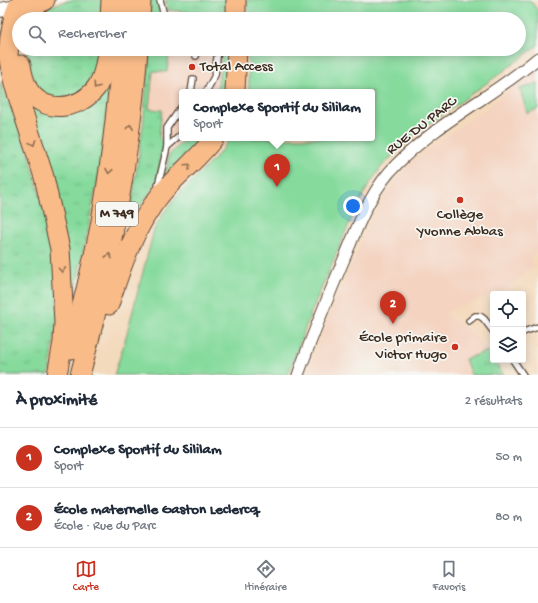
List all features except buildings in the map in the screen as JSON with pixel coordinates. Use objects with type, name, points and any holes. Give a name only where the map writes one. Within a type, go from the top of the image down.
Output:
[{"type":"highway","points":[[17,9],[37,5],[44,0]]},
{"type":"highway","points":[[110,12],[111,0]]},
{"type":"highway","points":[[124,12],[125,0]]},
{"type":"highway","points":[[140,12],[141,0]]},
{"type":"highway","points":[[236,0],[236,12]]},
{"type":"highway","points":[[12,21],[8,46],[11,77],[47,188],[61,258],[64,322],[63,342],[57,375]]},
{"type":"highway","points":[[21,56],[22,72],[33,95],[43,102],[62,108],[78,104],[96,88],[102,76],[106,56]]},
{"type":"highway","name":"M 749","points":[[64,375],[85,296],[100,222],[114,138],[121,56]]},
{"type":"highway","name":"M 749","points":[[80,375],[100,299],[119,204],[132,113],[137,56]]},
{"type":"highway","points":[[235,89],[237,56]]},
{"type":"highway","points":[[0,64],[24,119]]},
{"type":"highway","points":[[88,375],[122,265],[140,224],[150,207],[162,193],[204,151],[212,141]]},
{"type":"street","name":"RUE DU PARC","points":[[298,375],[316,325],[358,225],[369,203],[395,165],[421,142],[538,58]]},
{"type":"lane","points":[[160,0],[163,12]]},
{"type":"lane","points":[[208,89],[215,75],[217,56]]},
{"type":"lane","points":[[192,89],[194,79]]},
{"type":"lane","points":[[140,224],[148,204],[161,180],[167,148],[167,128],[179,110]]},
{"type":"lane","points":[[167,148],[179,137]]},
{"type":"lane","points":[[469,321],[475,316],[480,316],[490,327]]},
{"type":"lane","points":[[526,331],[538,327]]},
{"type":"lane","points":[[515,363],[523,375]]},
{"type":"shaded area","points":[[159,10],[183,12],[159,12]]},
{"type":"shaded area","points":[[166,56],[222,56],[217,89],[179,89],[179,141],[183,141],[170,154],[165,178],[157,180],[163,144],[159,138],[162,111],[149,109],[153,71]]},
{"type":"shaded area","name":"Collège Yvonne Abbas","points":[[538,69],[538,250],[530,257],[534,266],[502,291],[490,291],[490,297],[488,296],[443,313],[472,332],[488,351],[466,359],[471,375],[392,375],[389,366],[385,367],[382,360],[339,375],[308,374],[326,323],[370,221],[396,179],[414,160]]},
{"type":"green space","points":[[71,0],[106,0],[105,12],[43,12],[49,6]]},
{"type":"green space","points":[[150,0],[157,0],[160,12],[151,12]]},
{"type":"green space","points":[[165,0],[230,0],[230,12],[189,12],[168,10]]},
{"type":"green space","points":[[247,0],[530,0],[538,11],[538,45],[526,54],[526,12],[248,12]]},
{"type":"green space","points":[[27,56],[99,56],[94,76],[82,93],[56,100],[37,88]]},
{"type":"green space","points":[[149,56],[169,56],[167,72],[153,71],[149,109],[162,110],[159,137],[163,144],[157,180],[154,187],[137,210],[131,208],[143,126]]},
{"type":"green space","points":[[222,56],[233,56],[230,89],[217,89]]},
{"type":"green space","points":[[248,56],[523,56],[414,135],[382,166],[370,183],[355,210],[310,315],[288,375],[114,375],[124,344],[154,230],[165,211],[181,192],[216,157],[229,141],[375,141],[375,89],[249,89]]},
{"type":"green space","points":[[17,62],[50,110],[111,74],[100,168],[77,282],[74,311],[14,75]]},
{"type":"green space","points":[[0,82],[29,154],[54,247],[58,315],[49,375],[0,375]]},
{"type":"green space","points":[[538,83],[538,109],[527,113],[520,89]]},
{"type":"green space","points":[[183,141],[206,141],[165,178],[169,155]]},
{"type":"green space","points":[[488,351],[490,355],[490,363],[495,363],[504,375],[471,375],[465,359]]},
{"type":"place","name":"Total Access","points":[[192,67]]},
{"type":"place","name":"Complexe Sportif du Sililam","points":[[277,187]]},
{"type":"place","name":"Collège Yvonne Abbas","points":[[460,200]]},
{"type":"place","name":"École maternelle Gaston Leclercq","points":[[393,324]]},
{"type":"place","name":"École primaire Victor Hugo","points":[[455,347]]}]
